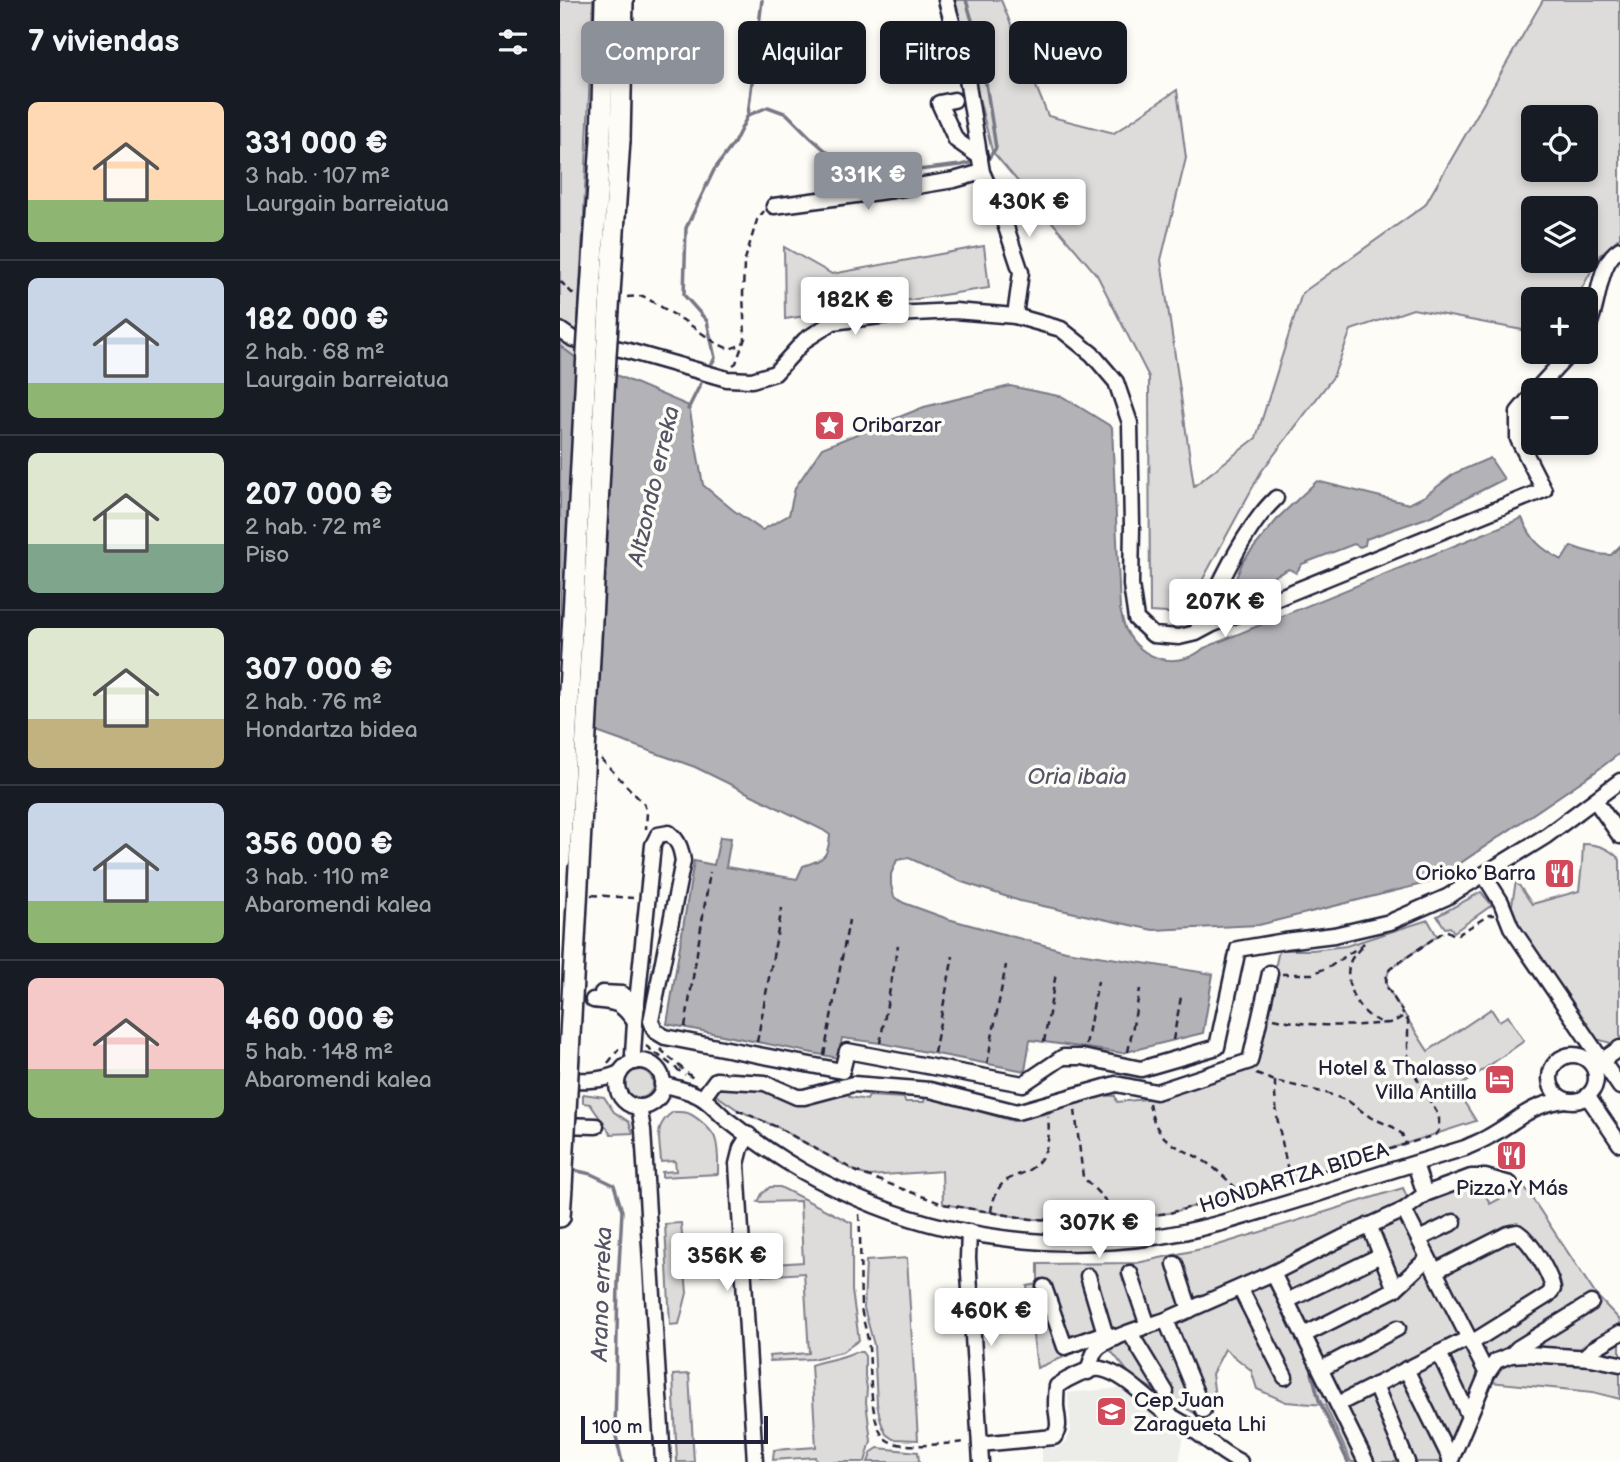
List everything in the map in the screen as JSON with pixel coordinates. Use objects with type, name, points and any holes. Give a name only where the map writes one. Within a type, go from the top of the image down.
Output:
[{"type":"highway","points":[[560,1217],[604,383],[610,140],[605,0]]},
{"type":"highway","points":[[560,860],[586,366],[624,0]]},
{"type":"street","points":[[946,0],[966,73],[981,164],[1021,272],[1015,316]]},
{"type":"street","points":[[954,100],[939,103],[956,140],[981,164]]},
{"type":"street","points":[[774,206],[954,180],[981,164]]},
{"type":"street","points":[[1598,293],[1601,277],[1614,252],[1620,249]]},
{"type":"street","points":[[560,331],[573,340],[625,350],[727,379],[752,380],[775,373],[805,340],[833,322],[894,314],[955,311],[1015,316],[1061,330],[1092,354],[1116,382],[1130,423],[1131,585],[1136,619],[1153,635],[1179,638],[1196,633],[1544,490],[1526,455]]},
{"type":"street","points":[[1548,378],[1560,364]]},
{"type":"street","points":[[1521,408],[1518,412],[1518,439],[1521,445]]},
{"type":"street","points":[[1196,633],[1237,553],[1262,512],[1276,498]]},
{"type":"street","points":[[614,1069],[624,1068],[633,1054],[633,1013],[653,845],[658,835],[669,833],[676,839],[683,861],[651,1021],[655,1031],[665,1037],[842,1070],[847,1051],[1023,1084],[1063,1057],[1082,1057],[1141,1069],[1217,1047],[1238,949],[1334,935],[1390,922],[1447,897],[1546,836],[1620,781]]},
{"type":"street","points":[[1595,800],[1620,836]]},
{"type":"street","points":[[1484,875],[1501,902],[1511,927],[1598,1064],[1620,1087]]},
{"type":"street","points":[[707,1092],[716,1080],[765,1083],[797,1097],[853,1084],[930,1090],[1017,1112],[1116,1084],[1156,1092],[1250,1061],[1270,974]]},
{"type":"street","points":[[622,994],[633,1013],[617,1003],[593,997],[622,994]]},
{"type":"street","points":[[1529,1110],[1548,1102],[1573,1102],[1588,1097],[1596,1083],[1598,1064],[1620,1048]]},
{"type":"street","points":[[1529,1110],[1545,1093],[1554,1065],[1560,1059],[1575,1055],[1598,1064]]},
{"type":"street","points":[[614,1069],[619,1093],[624,1101],[639,1107],[655,1101],[661,1089],[661,1077],[654,1066],[628,1059]]},
{"type":"street","points":[[560,1079],[590,1081],[612,1077],[614,1069]]},
{"type":"street","points":[[1550,1080],[1555,1093],[1565,1100]]},
{"type":"street","points":[[590,1081],[619,1093]]},
{"type":"street","name":"HONDARTZA BIDEA","points":[[661,1089],[677,1088],[702,1098],[787,1162],[859,1199],[899,1214],[969,1232],[1055,1243],[1096,1243],[1154,1237],[1202,1228],[1465,1148],[1490,1136],[1529,1110]]},
{"type":"street","points":[[1588,1097],[1620,1144]]},
{"type":"street","points":[[639,1107],[643,1130],[663,1462]]},
{"type":"street","points":[[560,1125],[596,1126]]},
{"type":"street","points":[[749,1135],[741,1148],[737,1164],[755,1462]]},
{"type":"street","points":[[1415,1164],[1426,1194]]},
{"type":"street","points":[[1044,1286],[1065,1347],[1117,1335],[1190,1310],[1404,1210],[1426,1194],[1471,1177],[1485,1177],[1510,1184]]},
{"type":"street","points":[[1404,1210],[1488,1374]]},
{"type":"street","points":[[1419,1239],[1454,1222]]},
{"type":"street","points":[[1369,1225],[1395,1289]]},
{"type":"street","points":[[969,1232],[975,1443],[981,1462]]},
{"type":"street","points":[[1304,1335],[1395,1289],[1432,1264],[1508,1234],[1517,1232],[1524,1237],[1551,1279],[1553,1289],[1548,1295],[1470,1340],[1338,1404]]},
{"type":"street","points":[[1287,1301],[1381,1255]]},
{"type":"street","points":[[1175,1264],[1190,1310]]},
{"type":"street","points":[[1130,1273],[1148,1325]]},
{"type":"street","points":[[1273,1273],[1366,1462]]},
{"type":"street","points":[[1088,1276],[1117,1335],[1166,1392]]},
{"type":"street","points":[[1240,1288],[1285,1377]]},
{"type":"street","points":[[1511,1355],[1591,1303]]},
{"type":"street","points":[[1166,1320],[1203,1410]]},
{"type":"street","points":[[1321,1368],[1398,1328]]},
{"type":"street","points":[[1584,1357],[1620,1334]]},
{"type":"street","points":[[1088,1371],[1097,1349],[1117,1335]]},
{"type":"street","points":[[1439,1353],[1469,1416]]},
{"type":"street","points":[[1480,1359],[1496,1361],[1511,1355],[1528,1354],[1584,1357],[1620,1364]]},
{"type":"street","points":[[1450,1461],[1496,1361]]},
{"type":"street","points":[[975,1443],[1054,1437],[1059,1426],[1057,1387],[1070,1377],[1098,1368],[1113,1373],[1227,1456],[1240,1462]]},
{"type":"street","points":[[1406,1369],[1450,1461]]},
{"type":"street","points":[[1374,1385],[1407,1462]]},
{"type":"path","points":[[720,377],[736,363],[745,338],[744,262],[757,220],[762,212],[774,206]]},
{"type":"path","points":[[560,281],[572,293],[585,294]]},
{"type":"path","points":[[626,297],[643,296],[729,349],[741,345]]},
{"type":"path","points":[[595,753],[645,804],[646,834]]},
{"type":"path","points":[[685,1027],[710,872]]},
{"type":"path","points":[[586,895],[641,898]]},
{"type":"path","points":[[757,1042],[782,908]]},
{"type":"path","points":[[824,1055],[849,920]]},
{"type":"path","points":[[1376,925],[1351,961],[1348,978],[1361,1009],[1371,1018],[1387,1023]]},
{"type":"path","points":[[1270,974],[1312,974],[1331,966],[1363,944]]},
{"type":"path","points":[[880,1043],[898,945]]},
{"type":"path","points":[[934,1053],[953,956]]},
{"type":"path","points":[[987,1064],[1006,965]]},
{"type":"path","points":[[1044,1042],[1056,973]]},
{"type":"path","points":[[1085,1048],[1097,981]]},
{"type":"path","points":[[1128,1052],[1140,989]]},
{"type":"path","points":[[1173,1040],[1181,997]]},
{"type":"path","points":[[1260,1015],[1323,1026],[1387,1023],[1405,1015]]},
{"type":"path","points":[[624,1050],[628,1059]]},
{"type":"path","points":[[1237,1066],[1275,1081],[1348,1101],[1370,1117],[1393,1127],[1402,1134],[1406,1144]]},
{"type":"path","points":[[1275,1081],[1277,1117],[1290,1181]]},
{"type":"path","points":[[1147,1090],[1152,1119],[1164,1138],[1212,1166],[1243,1194]]},
{"type":"path","points":[[1073,1096],[1083,1177],[1107,1202],[1111,1220]]},
{"type":"path","points":[[991,1212],[1002,1184],[1034,1166],[1046,1151],[1050,1136],[1046,1104]]},
{"type":"path","points":[[857,1172],[862,1308],[869,1345],[873,1409],[879,1431],[889,1442],[900,1444],[918,1446],[975,1443]]},
{"type":"shaded area","points":[[560,0],[593,0],[592,21],[581,21],[581,84],[589,84],[576,358],[560,346]]},
{"type":"shaded area","points":[[955,0],[1001,0],[1010,21],[1009,84],[1035,84],[1048,116],[1114,133],[1177,90],[1186,158],[1161,260],[1194,486],[1256,438],[1302,293],[1425,205],[1543,0],[1620,0],[1620,237],[1598,259],[1598,196],[1521,196],[1521,273],[1590,273],[1583,287],[1521,287],[1521,330],[1413,309],[1351,330],[1333,377],[1261,472],[1184,614],[1150,612],[1149,377],[1097,275],[992,151],[976,84],[995,84],[995,21],[960,21]]},
{"type":"shaded area","points":[[984,246],[989,288],[785,319],[784,247],[832,274]]},
{"type":"shaded area","points":[[1583,844],[1603,848],[1620,860],[1620,1040],[1614,1044],[1592,1040],[1519,936],[1511,910],[1516,881],[1532,904],[1579,891]]},
{"type":"shaded area","points":[[1481,892],[1492,905],[1454,932],[1450,927],[1445,928],[1437,916]]},
{"type":"shaded area","points":[[1428,920],[1437,936],[1390,969],[1387,987],[1428,1051],[1491,1009],[1499,1021],[1508,1016],[1524,1041],[1456,1089],[1476,1121],[1290,1181],[1169,1213],[1105,1221],[1031,1219],[943,1204],[942,1171],[868,1176],[777,1127],[738,1110],[713,1093],[718,1087],[849,1091],[849,1097],[867,1100],[869,1096],[904,1098],[905,1102],[924,1102],[925,1096],[1013,1121],[1054,1112],[1053,1104],[1098,1095],[1115,1096],[1117,1102],[1156,1098],[1253,1068],[1279,950],[1346,946]]},
{"type":"shaded area","points":[[639,1070],[649,1074],[653,1084],[649,1094],[639,1098],[629,1094],[625,1084],[629,1074]]},
{"type":"shaded area","points":[[583,1094],[604,1097],[614,1112],[629,1122],[633,1133],[611,1134],[590,1104],[583,1103]]},
{"type":"shaded area","points":[[673,1112],[690,1114],[711,1131],[717,1147],[718,1174],[662,1177],[662,1172],[676,1171],[675,1161],[661,1162],[659,1140],[663,1122]]},
{"type":"shaded area","points":[[1477,1178],[1490,1204],[1524,1186],[1596,1295],[1620,1320],[1620,1399],[1593,1392],[1490,1382],[1455,1462],[1351,1462],[1325,1405],[1286,1402],[1257,1389],[1251,1370],[1225,1349],[1212,1374],[1216,1405],[1198,1415],[1132,1377],[1103,1341],[1037,1368],[1027,1286],[1038,1284],[1038,1264],[1137,1263],[1215,1246],[1403,1188],[1412,1208]]},
{"type":"shaded area","points":[[770,1187],[780,1187],[852,1223],[852,1291],[859,1340],[842,1352],[812,1359],[770,1361],[769,1356],[809,1353],[804,1273],[763,1276],[761,1265],[803,1262],[800,1201],[758,1202]]},
{"type":"shaded area","points":[[681,1223],[687,1293],[679,1324],[670,1325],[665,1224]]},
{"type":"shaded area","points":[[907,1258],[918,1440],[893,1439],[886,1434],[881,1422],[877,1404],[874,1345],[864,1308],[866,1261]]},
{"type":"shaded area","points":[[862,1352],[865,1356],[866,1402],[871,1441],[865,1462],[816,1462],[815,1457],[773,1460],[774,1450],[816,1447],[811,1365]]},
{"type":"shaded area","points":[[689,1374],[694,1462],[677,1462],[673,1375]]},
{"type":"shaded area","name":"Cep Juan Zaragueta Lhi","points":[[1121,1388],[1184,1435],[1179,1462],[1042,1462],[1042,1448],[1057,1448],[1067,1441],[1071,1431],[1068,1393]]},
{"type":"shaded area","points":[[878,1448],[918,1452],[919,1462],[868,1462],[872,1452]]},
{"type":"water","name":"Oria ibaia","points":[[560,346],[576,358],[689,406],[703,485],[762,530],[789,515],[795,488],[822,448],[924,407],[1010,386],[1063,397],[1112,427],[1120,609],[1125,628],[1133,641],[1141,649],[1161,659],[1183,659],[1194,655],[1204,648],[1522,518],[1529,533],[1538,543],[1562,560],[1571,546],[1611,555],[1620,546],[1620,753],[1434,881],[1259,925],[1153,930],[1020,901],[962,882],[909,858],[897,860],[891,874],[894,897],[948,919],[1066,951],[1213,974],[1203,1033],[1122,1053],[1030,1040],[1025,1071],[842,1038],[838,1058],[667,1024],[694,861],[714,865],[720,837],[731,838],[726,867],[797,879],[803,866],[824,856],[830,835],[695,767],[560,719]]},
{"type":"water","points":[[1490,458],[1504,479],[1429,517],[1366,539],[1365,545],[1360,547],[1354,544],[1302,564],[1296,573],[1289,569],[1228,598],[1243,561],[1280,516],[1317,481],[1409,504],[1425,496],[1455,473]]},
{"type":"waterway","name":"Altzondo erreka","points":[[712,363],[715,358],[707,321],[684,295],[686,228],[714,170],[734,143],[748,115],[762,0]]},
{"type":"waterway","name":"Altzondo erreka","points":[[966,0],[981,51],[996,148],[988,159]]},
{"type":"waterway","name":"Altzondo erreka","points":[[749,115],[768,107],[787,114],[848,170],[892,173],[973,162]]},
{"type":"waterway","name":"Altzondo erreka","points":[[688,409],[701,383]]},
{"type":"waterway","name":"Arano erreka","points":[[569,1169],[591,1174],[614,1185],[622,1211],[615,1432],[622,1462]]},
{"type":"waterway","points":[[1312,1373],[1319,1400],[1348,1462]]},
{"type":"place","name":"Oribarzar","points":[[829,425]]},
{"type":"place","name":"Orioko Barra","points":[[1559,873]]},
{"type":"place","name":"Hotel & Thalasso Villa Antilla","points":[[1500,1080]]},
{"type":"place","name":"Pizza Y Más","points":[[1512,1156]]},
{"type":"place","name":"Cep Juan Zaragueta Lhi","points":[[1111,1412]]}]
